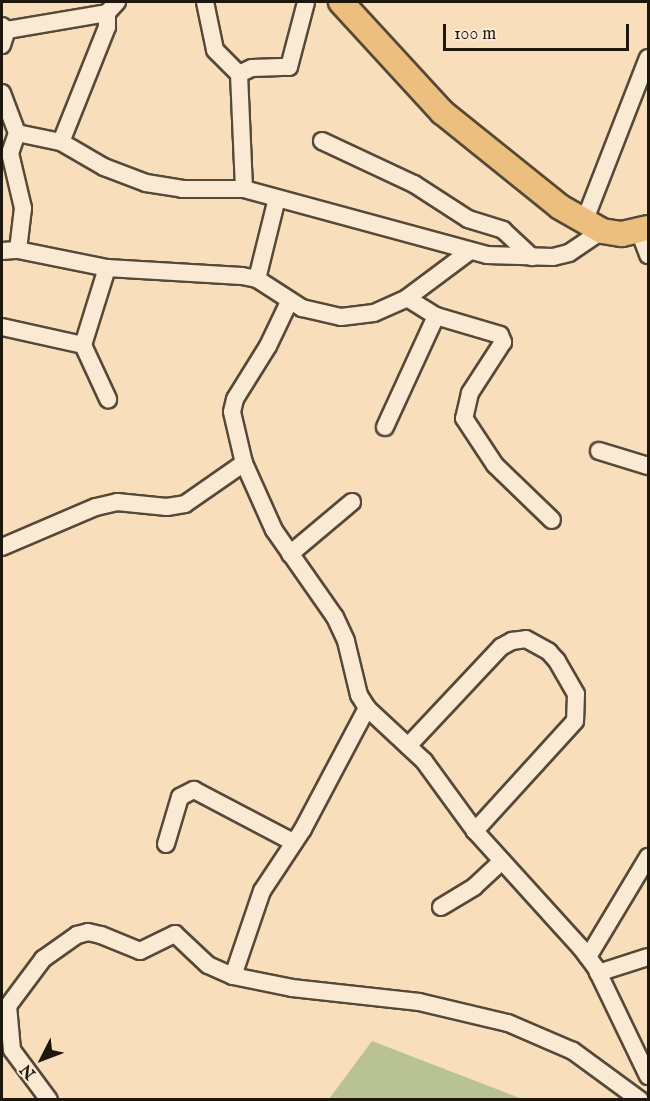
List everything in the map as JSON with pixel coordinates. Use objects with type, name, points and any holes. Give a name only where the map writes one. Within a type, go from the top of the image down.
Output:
[{"type":"highway","points":[[341,2],[442,112],[485,149],[593,227],[644,229]]},
{"type":"street","points":[[204,2],[215,50],[239,74],[244,189]]},
{"type":"street","points":[[239,74],[252,68],[290,67],[306,2]]},
{"type":"street","points":[[3,34],[112,7],[107,27],[61,142]]},
{"type":"street","points":[[17,133],[61,142],[104,167],[146,183],[182,189],[244,189],[470,252],[532,257],[569,253],[593,227],[648,58]]},
{"type":"street","points":[[2,93],[17,133],[6,154],[23,208],[10,250],[107,268],[257,279],[289,302],[341,317],[356,317],[407,298],[470,252]]},
{"type":"street","points":[[322,141],[414,184],[468,219],[503,230],[532,257]]},
{"type":"street","points":[[257,279],[277,198]]},
{"type":"street","points":[[644,229],[648,255]]},
{"type":"street","points":[[107,268],[83,345],[108,399]]},
{"type":"street","points":[[407,298],[436,316],[500,335],[503,342],[470,393],[464,418],[495,465],[552,520]]},
{"type":"street","points":[[289,302],[268,346],[235,399],[233,426],[244,464],[274,530],[335,617],[346,641],[359,695],[367,708],[408,746],[475,831],[588,957],[648,1076]]},
{"type":"street","points":[[385,427],[436,316]]},
{"type":"street","points":[[2,327],[83,345]]},
{"type":"street","points":[[599,451],[648,466]]},
{"type":"street","points":[[2,547],[96,507],[117,502],[167,507],[185,504],[244,464]]},
{"type":"street","points":[[290,554],[352,502]]},
{"type":"street","points":[[408,746],[501,647],[512,640],[526,639],[549,651],[557,661],[576,694],[575,721],[475,831]]},
{"type":"street","points":[[233,976],[262,891],[293,842],[367,708]]},
{"type":"street","points":[[166,844],[180,797],[194,790],[293,842]]},
{"type":"street","points":[[588,957],[648,857]]},
{"type":"street","points":[[441,908],[474,887],[502,861]]},
{"type":"street","points":[[49,1100],[12,1050],[5,1007],[49,953],[68,939],[88,932],[140,951],[171,934],[179,935],[208,965],[233,976],[292,988],[419,1002],[508,1023],[573,1051],[640,1100]]},
{"type":"street","points":[[598,973],[648,957]]},
{"type":"green space","points":[[372,1041],[522,1099],[329,1099]]}]
